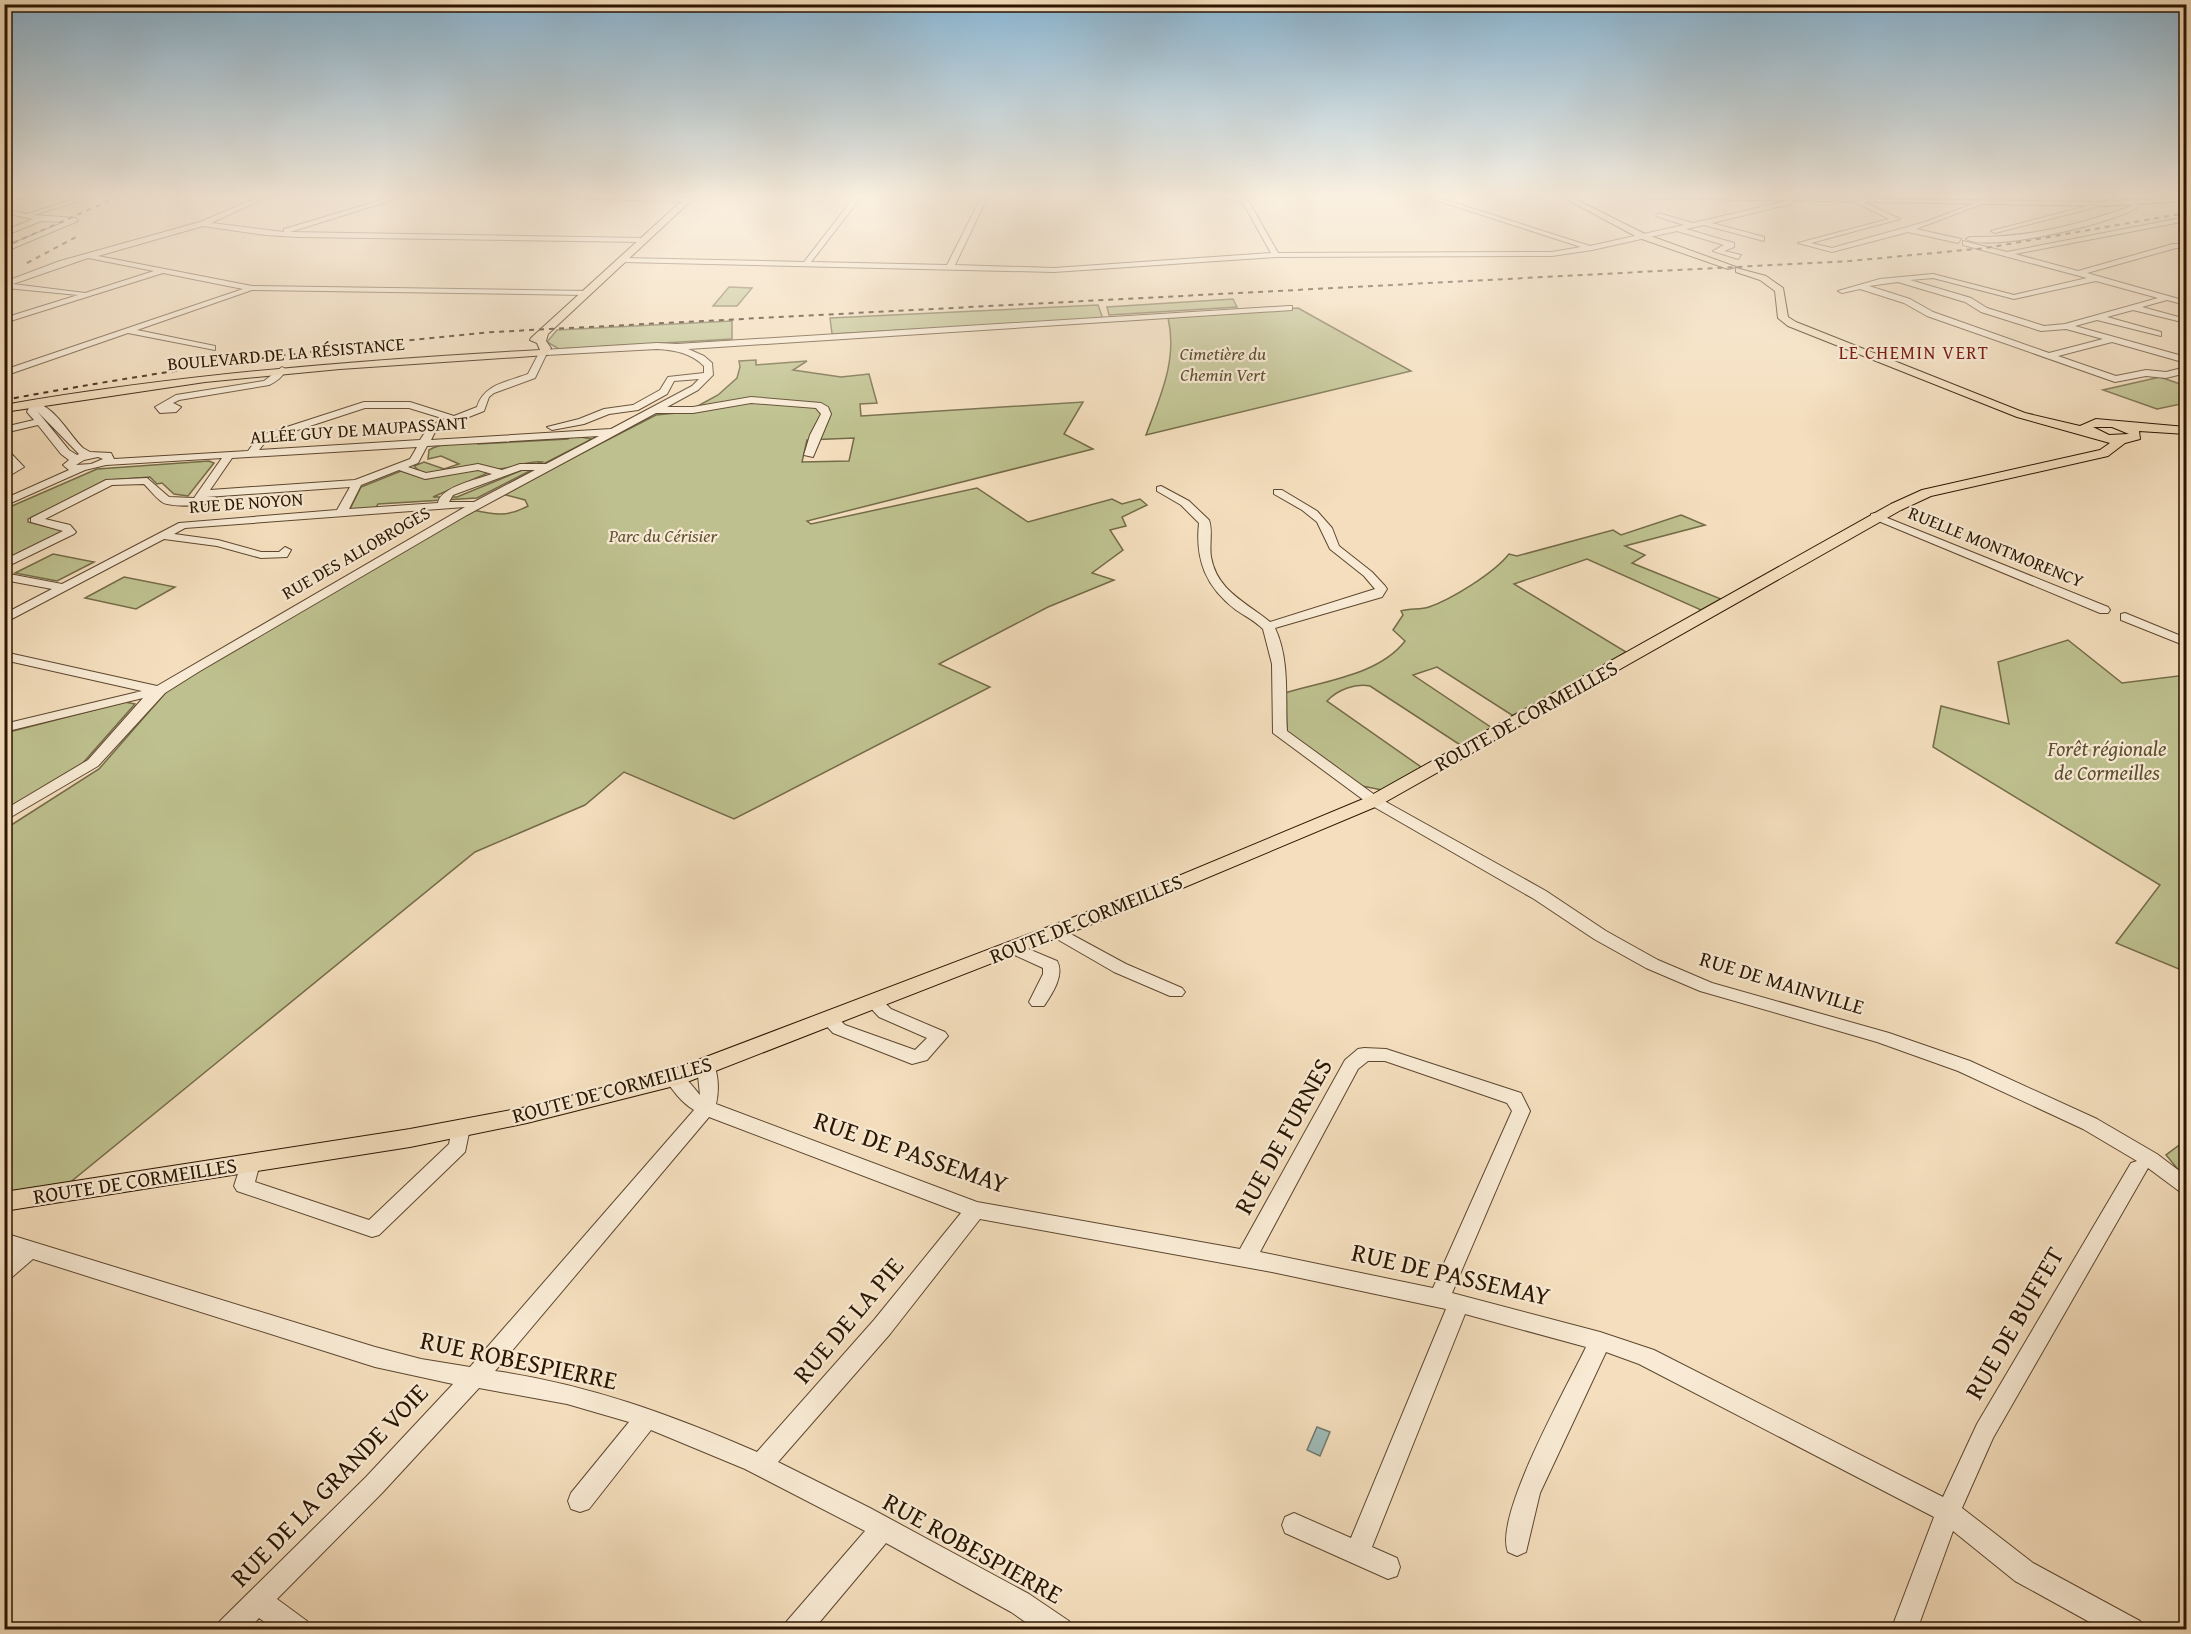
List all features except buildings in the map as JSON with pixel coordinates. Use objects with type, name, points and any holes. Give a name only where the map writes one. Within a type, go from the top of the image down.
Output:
[{"type":"main road","points":[[530,349],[543,333],[610,272]]},
{"type":"main road","points":[[1747,272],[1763,278],[1780,290],[1783,318],[1792,324],[2021,415],[2047,423],[2092,430],[2121,440]]},
{"type":"main road","points":[[543,333],[541,341],[546,348],[543,353]]},
{"type":"main road","name":"BOULEVARD DE LA RÉSISTANCE","points":[[4,411],[183,380],[282,370],[483,357],[530,349],[543,353]]},
{"type":"main road","points":[[2092,430],[2102,423],[2187,431]]},
{"type":"main road","points":[[2120,426],[2136,434],[2170,430]]},
{"type":"main road","points":[[2092,430],[2104,444],[2102,454]]},
{"type":"main road","points":[[2102,454],[2121,440],[2133,438],[2136,434]]},
{"type":"main road","name":"ROUTE DE CORMEILLES","points":[[4,1202],[460,1128],[527,1115],[674,1078],[1014,948],[1374,801],[1577,689],[1875,516],[1927,493],[2102,454]]},
{"type":"street","points":[[4,286],[42,272]]},
{"type":"street","points":[[4,321],[159,272]]},
{"type":"street","points":[[170,272],[252,288],[587,293]]},
{"type":"street","points":[[2069,272],[2187,303]]},
{"type":"street","points":[[2076,274],[2082,272]]},
{"type":"street","points":[[1842,291],[1897,279],[1933,276],[2014,297],[2095,279]]},
{"type":"street","points":[[1897,279],[1968,300],[1984,310],[2037,327],[2051,329],[2167,298]]},
{"type":"street","points":[[4,286],[90,294]]},
{"type":"street","points":[[1860,286],[1907,301],[1930,314],[2115,379],[2146,374],[2166,375],[2187,370]]},
{"type":"street","points":[[4,373],[252,288]]},
{"type":"street","name":"BOULEVARD DE LA RÉSISTANCE","points":[[543,353],[657,346],[677,347],[1289,308]]},
{"type":"street","points":[[2134,308],[2187,321]]},
{"type":"street","points":[[2099,318],[2158,334]]},
{"type":"street","points":[[2066,326],[2187,360]]},
{"type":"street","points":[[128,331],[212,348]]},
{"type":"street","points":[[2048,356],[2110,340]]},
{"type":"street","points":[[509,437],[517,433],[580,422],[607,411],[635,408],[661,394],[671,379],[708,375],[710,370],[707,362],[677,347]]},
{"type":"street","points":[[4,564],[70,532],[66,527],[35,520],[113,481],[147,481],[162,498],[200,498],[355,487],[415,460],[432,428],[480,409],[485,396],[491,391],[532,376],[543,353]]},
{"type":"street","points":[[4,363],[22,367]]},
{"type":"street","points":[[164,404],[176,398],[266,383],[275,379],[282,370]]},
{"type":"street","name":"RUE DES ALLOBROGES","points":[[4,817],[93,763],[160,690],[252,633],[476,506],[695,388],[708,375]]},
{"type":"street","points":[[655,410],[693,410],[751,400],[818,405],[825,409],[826,414],[815,435],[809,455]]},
{"type":"street","points":[[251,453],[262,438],[345,409],[376,404],[410,405],[454,419]]},
{"type":"street","points":[[34,405],[42,409],[76,450],[87,455],[107,455],[110,458],[106,462],[75,464],[32,412],[34,405]]},
{"type":"street","points":[[4,430],[40,422]]},
{"type":"street","name":"ALLÉE GUY DE MAUPASSANT","points":[[106,462],[614,432]]},
{"type":"street","points":[[4,449],[19,467],[4,476]]},
{"type":"street","points":[[7,498],[75,464],[87,455]]},
{"type":"street","points":[[183,525],[229,455]]},
{"type":"street","points":[[443,506],[444,498],[449,493],[520,466],[548,467]]},
{"type":"street","points":[[399,467],[425,476],[478,467],[502,473]]},
{"type":"street","points":[[341,514],[355,487]]},
{"type":"street","points":[[1161,489],[1185,503],[1205,522],[1203,540],[1207,569],[1223,595],[1268,626],[1378,594],[1381,589],[1368,574],[1334,547],[1331,530],[1300,504],[1278,492]]},
{"type":"street","name":"RUE DE NOYON","points":[[4,619],[183,525],[443,506],[476,506]]},
{"type":"street","name":"RUELLE MONTMORENCY","points":[[1875,516],[2104,610]]},
{"type":"street","points":[[163,536],[219,543],[261,555],[283,555],[285,550]]},
{"type":"street","points":[[4,576],[64,588]]},
{"type":"street","points":[[2125,616],[2187,642]]},
{"type":"street","name":"RUE DE MAINVILLE","points":[[1268,626],[1275,642],[1280,733],[1374,801],[1539,895],[1600,935],[1652,964],[1706,987],[1883,1037],[1964,1066],[2090,1124],[2150,1159],[2187,1186]]},
{"type":"street","points":[[4,656],[160,690]]},
{"type":"street","points":[[4,728],[160,690]]},
{"type":"street","points":[[1056,931],[1120,968],[1176,992]]},
{"type":"street","points":[[1014,948],[1051,965],[1052,974],[1038,1002]]},
{"type":"street","points":[[830,1020],[839,1029],[912,1058],[921,1055],[939,1036],[885,1013],[875,1003]]},
{"type":"street","name":"RUE DE FURNES","points":[[1246,1258],[1351,1065],[1364,1054],[1386,1055],[1514,1098],[1521,1111],[1449,1301]]},
{"type":"street","points":[[674,1078],[694,1101],[706,1108],[709,1096],[706,1066]]},
{"type":"street","name":"RUE DE PASSEMAY","points":[[706,1108],[975,1210],[1246,1258],[1449,1301],[1600,1341],[1673,1371],[1948,1512],[2024,1572],[2131,1629]]},
{"type":"street","name":"RUE DE LA GRANDE VOIE","points":[[229,1629],[374,1485],[471,1377],[499,1351],[706,1108]]},
{"type":"street","points":[[250,1163],[244,1186],[372,1229],[459,1147],[460,1128]]},
{"type":"street","name":"RUE DE BUFFET","points":[[1904,1629],[1948,1512],[1985,1431],[2138,1168]]},
{"type":"street","name":"RUE DE LA PIE","points":[[761,1464],[882,1327],[975,1210]]},
{"type":"street","name":"RUE ROBESPIERRE","points":[[4,1241],[28,1251],[375,1357],[435,1372],[585,1398],[645,1419],[761,1464],[882,1529],[1050,1627]]},
{"type":"street","points":[[4,1272],[28,1251]]},
{"type":"street","points":[[1357,1553],[1449,1301]]},
{"type":"street","points":[[1517,1544],[1528,1492],[1600,1341]]},
{"type":"street","points":[[580,1501],[645,1419]]},
{"type":"street","points":[[1294,1525],[1388,1566]]},
{"type":"street","points":[[796,1629],[882,1529]]},
{"type":"street","points":[[258,1601],[298,1629]]},
{"type":"green space","points":[[729,287],[752,288],[737,306],[713,306]]},
{"type":"green space","points":[[1233,299],[1237,307],[1109,315],[1107,307]]},
{"type":"green space","points":[[1098,305],[1103,319],[832,334],[830,318]]},
{"type":"green space","name":"Cimetière du Chemin Vert","points":[[1298,308],[1411,371],[1146,435],[1162,392],[1169,363],[1171,348],[1168,318]]},
{"type":"green space","points":[[732,321],[732,339],[559,349],[547,342],[557,330]]},
{"type":"green space","name":"Parc du Cérisier","points":[[756,360],[756,365],[807,361],[793,370],[841,377],[869,374],[877,403],[860,404],[861,416],[1083,402],[1064,434],[1093,449],[807,521],[811,524],[977,488],[1028,522],[1112,499],[1122,504],[1140,499],[1147,505],[1122,517],[1126,526],[1110,530],[1123,550],[1092,573],[1114,580],[1048,607],[939,664],[990,687],[734,819],[624,772],[585,805],[475,852],[68,1184],[5,1193],[5,829],[99,769],[167,691],[274,625],[473,510],[501,514],[528,506],[525,500],[502,494],[656,415],[687,412],[718,395],[737,378],[739,361]],"holes":[[[854,438],[849,461],[802,462],[807,440]]]},
{"type":"green space","points":[[2160,377],[2186,386],[2186,403],[2157,409],[2103,390]]},
{"type":"green space","points":[[570,435],[592,439],[477,498],[378,504],[375,509],[350,509],[361,487],[401,471],[426,479],[478,469],[490,472],[433,497],[457,497],[542,462],[531,462],[502,469],[474,466],[436,474],[420,471],[414,466],[424,462],[444,469],[459,464],[441,456],[428,459],[429,450],[435,447],[479,441],[478,444],[568,439]]},
{"type":"green space","points":[[209,461],[214,463],[188,496],[174,494],[162,483],[157,484],[150,477],[110,480],[28,519],[28,522],[64,531],[5,561],[5,509],[97,469]]},
{"type":"green space","points":[[1681,515],[1705,525],[1625,546],[1645,555],[1632,563],[1721,599],[1701,610],[1587,559],[1514,584],[1626,652],[1515,717],[1437,667],[1413,675],[1495,730],[1465,748],[1370,686],[1364,685],[1347,688],[1327,701],[1424,769],[1382,790],[1362,786],[1287,737],[1285,693],[1350,675],[1381,662],[1394,653],[1405,641],[1393,630],[1403,615],[1401,611],[1429,607],[1449,598],[1483,577],[1509,554],[1517,556],[1613,530],[1621,535]]},
{"type":"green space","points":[[53,554],[94,562],[57,581],[15,573]]},
{"type":"green space","points":[[124,577],[175,587],[136,609],[85,598]]},
{"type":"green space","name":"Forêt régionale de Cormeilles","points":[[2068,640],[2122,683],[2186,675],[2186,972],[2116,943],[2160,885],[1933,747],[1941,706],[2009,724],[1998,662]]},
{"type":"green space","points":[[125,702],[135,704],[82,764],[5,811],[5,733]]},
{"type":"green space","points":[[2186,1140],[2186,1179],[2166,1155]]},
{"type":"water","points":[[1317,1427],[1330,1432],[1320,1456],[1307,1450]]},
{"type":"railway","points":[[4,400],[247,360],[493,332],[1635,272]]},
{"type":"district","name":"LE CHEMIN VERT","points":[[1914,353]]}]
